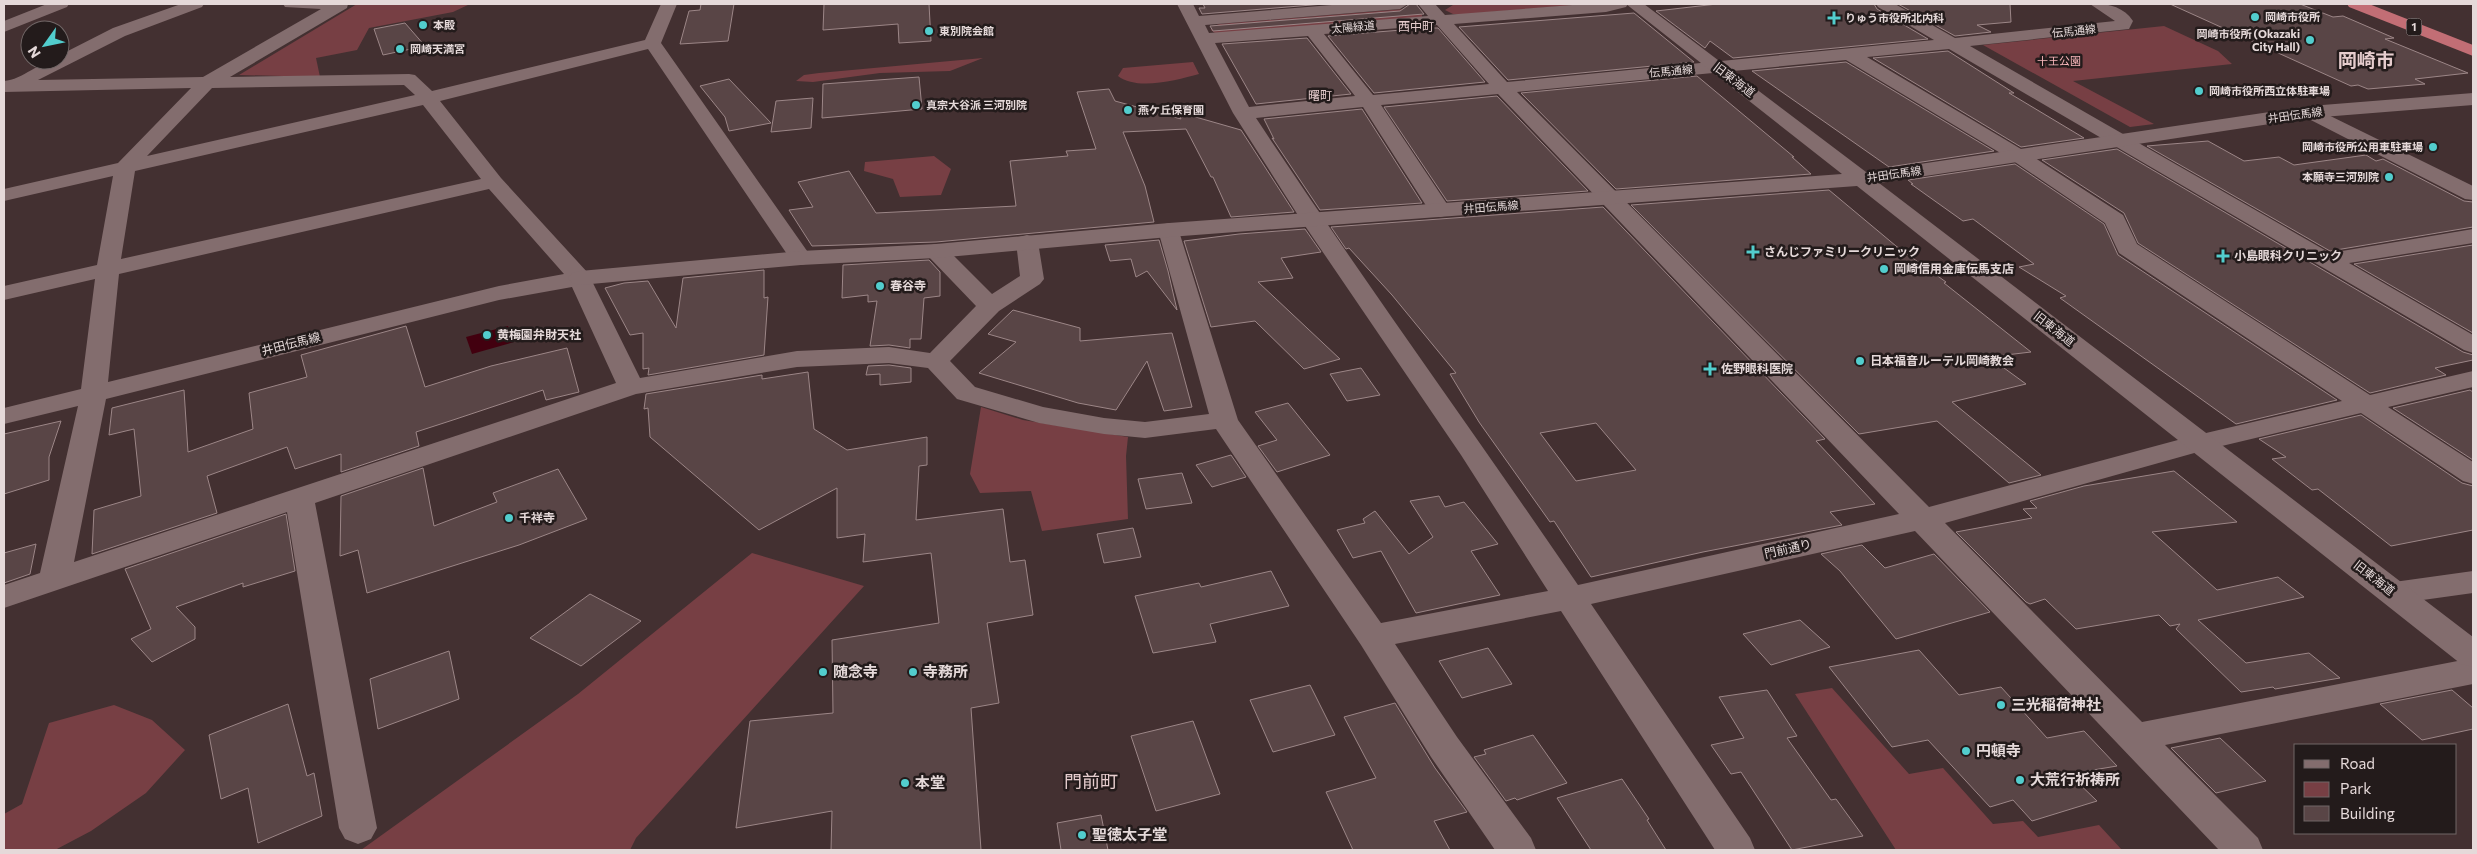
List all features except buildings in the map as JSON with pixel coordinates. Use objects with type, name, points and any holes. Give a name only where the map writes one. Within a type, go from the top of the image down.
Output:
[{"type":"highway","name":"1","points":[[2355,4],[2473,50]]},
{"type":"highway","name":"1","points":[[2381,4],[2473,40]]},
{"type":"street","points":[[4,27],[61,4]]},
{"type":"street","points":[[7,88],[119,32],[196,4]]},
{"type":"street","points":[[54,580],[94,392],[108,270],[125,167],[206,84],[341,5],[291,4]]},
{"type":"street","points":[[652,43],[669,4]]},
{"type":"street","name":"太陽緑道","points":[[1194,21],[1400,4]]},
{"type":"street","points":[[1426,4],[1502,87],[2244,850]]},
{"type":"street","name":"太陽緑道","points":[[1194,21],[1312,30],[1606,7],[1620,4]]},
{"type":"street","name":"旧東海道","points":[[1634,4],[1863,178],[2199,444],[2473,654]]},
{"type":"street","points":[[1884,4],[2473,345]]},
{"type":"street","name":"伝馬通線","points":[[1243,113],[1952,44],[2123,25],[2125,22],[2121,17],[2098,4]]},
{"type":"street","points":[[1194,21],[1243,113],[1312,220],[1474,453],[1736,850]]},
{"type":"street","points":[[1312,30],[1369,102],[1440,210]]},
{"type":"street","points":[[4,195],[428,98],[652,43]]},
{"type":"street","points":[[652,43],[802,258]]},
{"type":"street","points":[[1849,54],[2019,156],[2115,220],[2127,248],[2473,475]]},
{"type":"street","points":[[7,88],[410,79],[428,98],[494,182],[580,278],[631,386]]},
{"type":"street","name":"井田伝馬線","points":[[4,416],[94,392],[499,293],[580,278],[802,258],[936,251],[1169,230],[1863,178],[2310,112],[2473,99]]},
{"type":"street","points":[[2310,112],[2473,194]]},
{"type":"street","points":[[4,294],[494,182]]},
{"type":"street","points":[[1169,230],[1224,420],[1373,637],[1444,747],[1517,850]]},
{"type":"street","points":[[2327,260],[2473,236]]},
{"type":"street","points":[[936,361],[990,306],[1032,279],[1027,242]]},
{"type":"street","points":[[936,251],[990,306]]},
{"type":"street","points":[[4,597],[300,499],[631,386],[797,359],[889,355],[936,361],[966,393],[1039,416],[1104,426],[1146,430],[1224,420]]},
{"type":"street","name":"門前通り","points":[[1373,637],[1570,598],[1922,519],[2199,444],[2473,379]]},
{"type":"street","points":[[300,499],[358,828]]},
{"type":"street","points":[[2394,593],[2473,582]]},
{"type":"street","points":[[2134,737],[2473,670]]},
{"type":"green space","points":[[357,4],[470,4],[453,12],[369,28],[357,50],[316,58],[320,77],[239,75]]},
{"type":"green space","points":[[1589,4],[1467,14],[1453,14],[1445,10],[1453,5]]},
{"type":"green space","points":[[1405,9],[1422,13],[1422,17],[1216,34],[1211,30],[1213,26],[1220,24]]},
{"type":"green space","name":"十王公園","points":[[2164,26],[2218,51],[2232,64],[2073,81],[2154,124],[2130,127],[1983,45]]},
{"type":"green space","points":[[983,58],[950,71],[880,73],[813,82],[796,81],[804,75],[819,73]]},
{"type":"green space","points":[[1193,62],[1199,74],[1169,81],[1146,84],[1136,83],[1118,76],[1123,68]]},
{"type":"green space","points":[[934,156],[951,169],[941,195],[900,197],[893,179],[864,171],[865,162]]},
{"type":"green space","points":[[981,407],[1023,420],[1128,437],[1126,456],[1128,519],[1042,531],[1031,491],[980,493],[970,474]]},
{"type":"green space","points":[[752,553],[864,586],[636,838],[630,850],[361,850],[578,694]]},
{"type":"green space","points":[[1832,688],[1909,774],[1943,768],[1993,824],[2023,821],[2038,837],[2099,825],[2122,850],[1896,850],[1795,694]]},
{"type":"green space","points":[[114,705],[152,720],[185,750],[146,793],[91,831],[55,850],[4,850],[4,814],[22,804],[49,723]]},
{"type":"shaded area","points":[[508,326],[514,342],[472,354],[466,337]]},
{"type":"place","name":"岡崎市役所","points":[[2255,17]]},
{"type":"place","name":"りゅう市役所北内科","points":[[1834,18]]},
{"type":"place","name":"本殿","points":[[423,25]]},
{"type":"place","name":"東別院会館","points":[[929,31]]},
{"type":"place","name":"岡崎市役所 (Okazaki City Hall)","points":[[2310,40]]},
{"type":"place","name":"岡崎天満宮","points":[[400,49]]},
{"type":"place","name":"岡崎市役所西立体駐車場","points":[[2199,91]]},
{"type":"place","name":"真宗大谷派 三河別院","points":[[916,105]]},
{"type":"place","name":"燕ケ丘保育園","points":[[1128,110]]},
{"type":"place","name":"岡崎市役所公用車駐車場","points":[[2433,147]]},
{"type":"place","name":"本願寺三河別院","points":[[2389,177]]},
{"type":"place","name":"さんじファミリークリニック","points":[[1753,252]]},
{"type":"place","name":"小島眼科クリニック","points":[[2223,256]]},
{"type":"place","name":"岡崎信用金庫伝馬支店","points":[[1884,269]]},
{"type":"place","name":"春谷寺","points":[[880,286]]},
{"type":"place","name":"黄梅園弁財天社","points":[[487,335]]},
{"type":"place","name":"日本福音ルーテル岡崎教会","points":[[1860,361]]},
{"type":"place","name":"佐野眼科医院","points":[[1710,369]]},
{"type":"place","name":"千祥寺","points":[[509,518]]},
{"type":"place","name":"随念寺","points":[[823,672]]},
{"type":"place","name":"寺務所","points":[[913,672]]},
{"type":"place","name":"三光稲荷神社","points":[[2001,705]]},
{"type":"place","name":"円頓寺","points":[[1966,751]]},
{"type":"place","name":"大荒行祈祷所","points":[[2020,780]]},
{"type":"place","name":"本堂","points":[[905,783]]},
{"type":"place","name":"聖徳太子堂","points":[[1082,835]]},
{"type":"district","name":"西中町","points":[[1416,27]]},
{"type":"district","name":"岡崎市","points":[[2366,60]]},
{"type":"district","name":"曙町","points":[[1320,96]]},
{"type":"district","name":"門前町","points":[[1091,782]]}]
